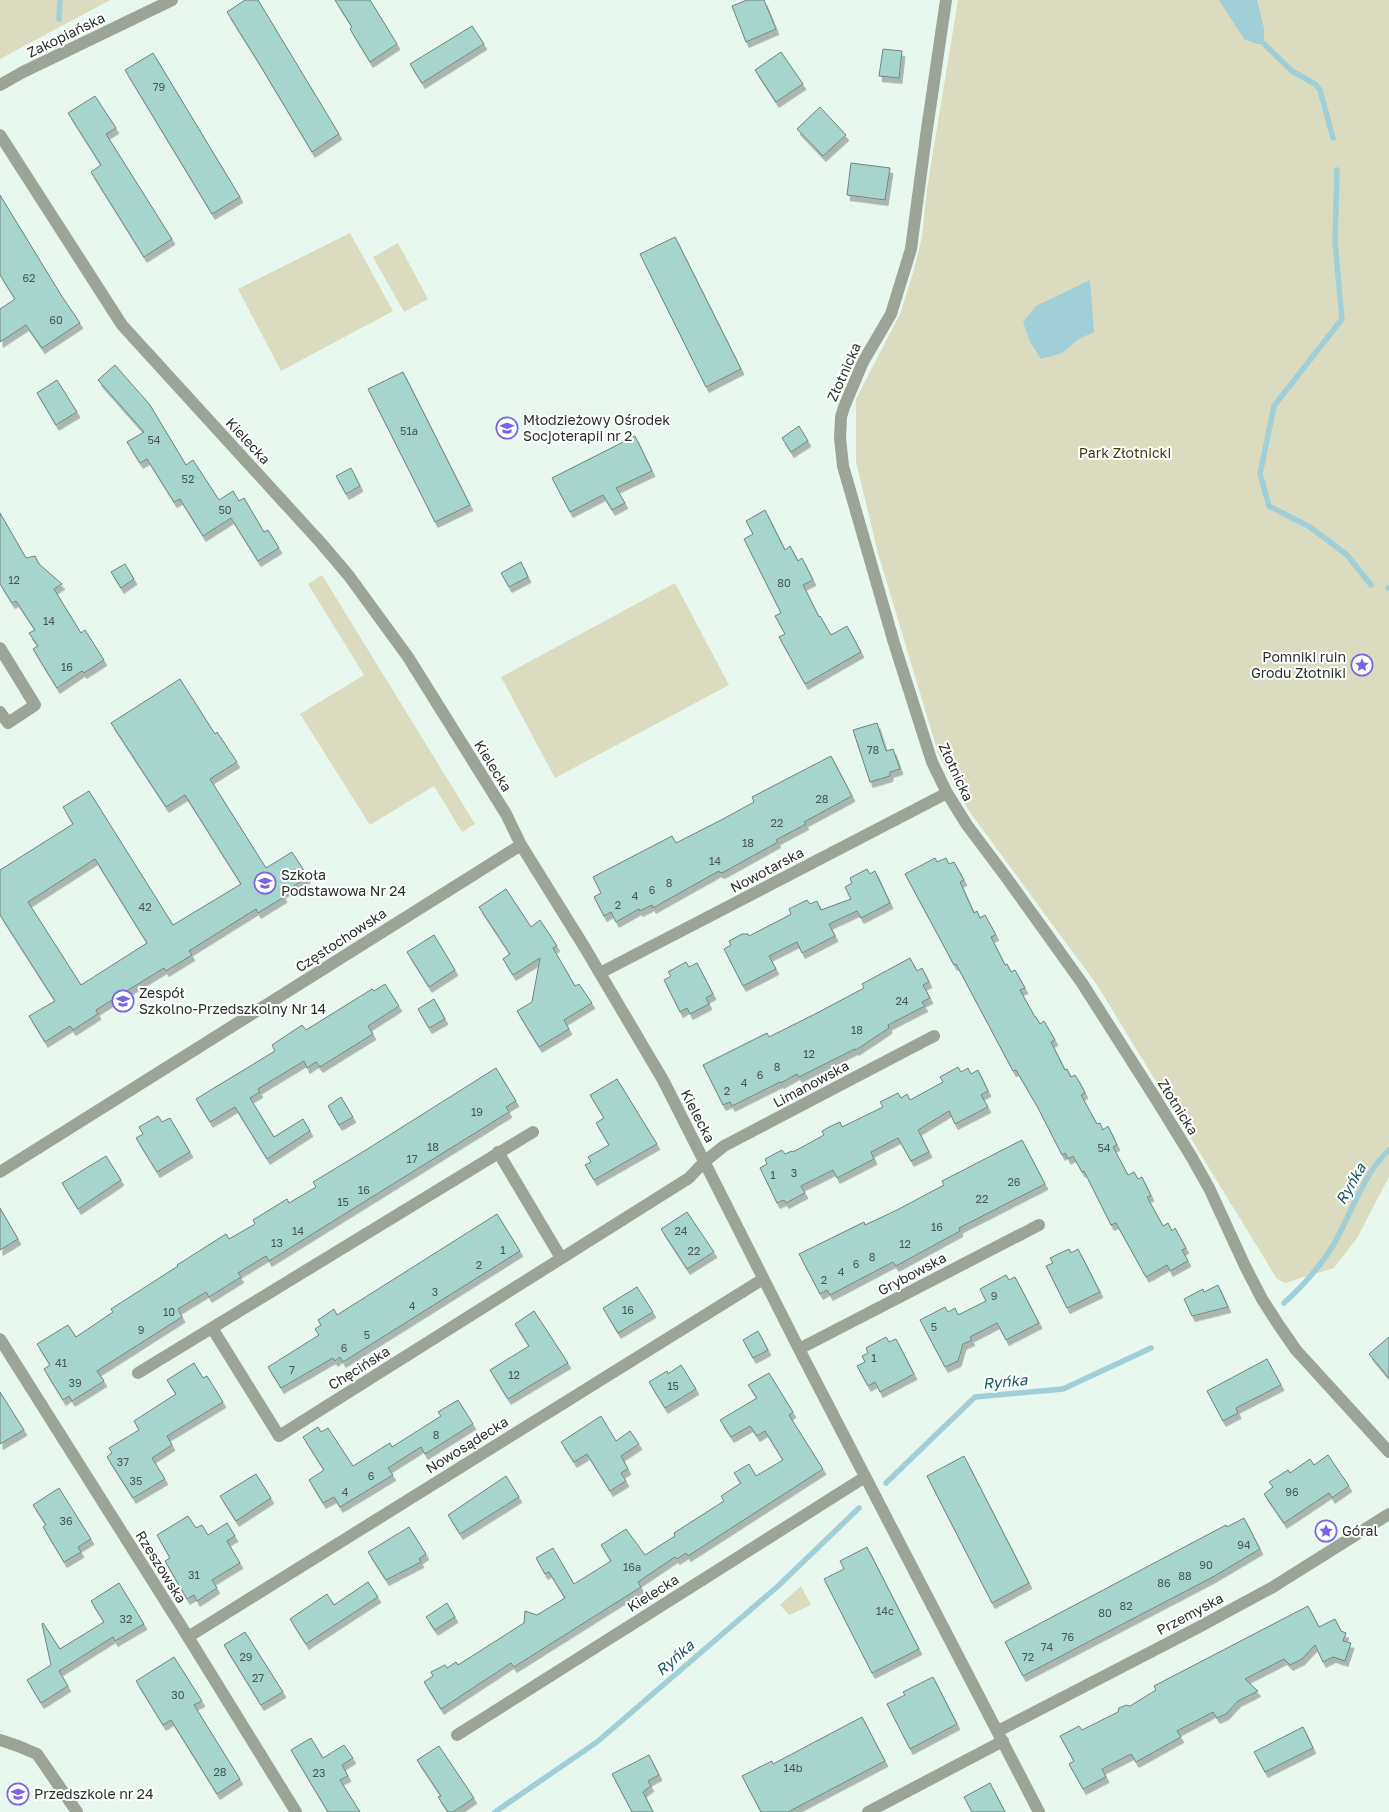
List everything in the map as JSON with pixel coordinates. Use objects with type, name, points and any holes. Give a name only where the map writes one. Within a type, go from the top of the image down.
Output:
[{"type":"street","name":"Zakopiańska","points":[[0,85],[172,0]]},
{"type":"street","name":"Złotnicka","points":[[946,0],[911,249],[891,314],[863,362],[841,417],[840,438],[843,466],[894,643],[932,762],[946,793],[967,825],[1082,983],[1154,1096],[1204,1180],[1262,1299],[1278,1324],[1296,1350],[1389,1452]]},
{"type":"street","name":"Kielecka","points":[[0,135],[122,325],[350,576],[408,657],[506,814],[521,845],[671,1095],[763,1279],[1039,1812]]},
{"type":"street","points":[[0,648],[35,705],[8,723],[0,712]]},
{"type":"street","name":"Nowotarska","points":[[600,974],[946,793]]},
{"type":"street","name":"Częstochowska","points":[[0,1172],[521,845]]},
{"type":"street","name":"Limanowska","points":[[704,1162],[724,1146],[934,1036]]},
{"type":"street","points":[[138,1373],[533,1132]]},
{"type":"street","points":[[498,1152],[561,1258]]},
{"type":"street","name":"Chęcińska","points":[[212,1328],[280,1436],[689,1178],[704,1162]]},
{"type":"street","name":"Grybowska","points":[[799,1349],[1038,1225]]},
{"type":"street","name":"Nowosądecka","points":[[188,1637],[763,1279]]},
{"type":"street","name":"Rzeszowska","points":[[0,1339],[296,1812]]},
{"type":"street","name":"Kielecka","points":[[457,1735],[865,1477]]},
{"type":"street","name":"Przemyska","points":[[868,1812],[1001,1736],[1273,1587],[1389,1514]]},
{"type":"street","points":[[0,1740],[37,1754],[77,1812]]},
{"type":"green space","points":[[0,0],[110,0],[0,59]]},
{"type":"green space","name":"Park Złotnicki","points":[[958,0],[1389,0],[1389,1177],[1357,1238],[1334,1268],[1285,1283],[1277,1279],[1097,985],[969,811],[938,753],[878,553],[856,462],[856,399],[900,314],[913,273],[922,237],[927,189]]},
{"type":"green space","points":[[350,233],[393,311],[281,371],[238,289]]},
{"type":"green space","points":[[398,243],[428,299],[404,312],[373,257]]},
{"type":"green space","points":[[322,575],[475,824],[462,832],[434,786],[370,825],[300,714],[364,675],[308,584]]},
{"type":"green space","points":[[675,583],[729,685],[555,778],[501,677]]},
{"type":"green space","points":[[801,1586],[811,1605],[789,1615],[780,1605]]},
{"type":"water","points":[[1219,0],[1257,0],[1264,28],[1264,44],[1257,44],[1244,39]]},
{"type":"water","points":[[1090,280],[1094,332],[1079,339],[1062,353],[1041,359],[1030,342],[1023,322],[1036,306]]},
{"type":"building","points":[[245,0],[258,0],[339,134],[312,152],[227,12]]},
{"type":"building","points":[[335,0],[370,0],[397,44],[370,62],[350,29],[352,27]]},
{"type":"building","points":[[747,0],[764,0],[776,29],[746,42],[732,6]]},
{"type":"building","points":[[472,26],[484,44],[422,83],[410,64]]},
{"type":"building","points":[[883,49],[902,51],[899,78],[879,76]]},
{"type":"building","points":[[781,52],[803,84],[776,102],[755,70]]},
{"type":"building","points":[[153,53],[240,197],[212,214],[125,70]]},
{"type":"building","points":[[95,96],[116,128],[106,134],[172,239],[144,257],[91,172],[101,165],[68,113]]},
{"type":"building","points":[[820,107],[846,135],[823,156],[797,129]]},
{"type":"building","points":[[851,163],[890,168],[885,200],[847,195]]},
{"type":"building","points":[[0,195],[80,323],[42,348],[26,325],[0,342],[0,309],[15,299],[0,275]]},
{"type":"building","points":[[675,237],[741,369],[706,387],[640,254]]},
{"type":"building","points":[[115,365],[150,405],[186,465],[193,460],[219,500],[233,491],[239,501],[244,498],[264,532],[268,530],[279,548],[258,561],[231,518],[203,536],[180,499],[174,502],[147,459],[140,463],[127,442],[144,432],[98,380]]},
{"type":"building","points":[[403,372],[470,505],[435,522],[368,389]]},
{"type":"building","points":[[57,380],[77,412],[56,425],[37,393]]},
{"type":"building","points":[[799,426],[808,441],[791,452],[782,438]]},
{"type":"building","points":[[635,436],[652,471],[616,488],[625,503],[612,510],[603,495],[570,512],[552,478]]},
{"type":"building","points":[[351,468],[360,486],[346,494],[336,476]]},
{"type":"building","points":[[765,510],[785,550],[790,546],[798,561],[802,558],[813,580],[803,585],[819,617],[831,635],[847,626],[861,652],[805,684],[779,637],[785,634],[775,616],[781,613],[744,539],[753,534],[746,521]]},
{"type":"building","points":[[0,513],[26,558],[35,556],[39,564],[62,584],[54,589],[81,633],[85,630],[104,660],[84,673],[82,671],[57,688],[33,649],[38,646],[29,633],[35,630],[16,601],[12,603],[0,584]]},
{"type":"building","points":[[521,562],[528,577],[509,587],[501,573]]},
{"type":"building","points":[[125,564],[134,579],[121,588],[111,572]]},
{"type":"building","points":[[180,679],[215,734],[217,732],[237,762],[210,779],[266,868],[292,852],[308,877],[282,893],[284,897],[258,913],[256,909],[189,951],[192,955],[166,971],[164,968],[96,1010],[98,1014],[73,1030],[70,1026],[45,1042],[29,1016],[55,1001],[0,915],[0,870],[73,824],[63,807],[89,791],[173,925],[241,884],[185,795],[166,807],[111,723]],"holes":[[[95,859],[147,943],[81,985],[28,902]]]},
{"type":"building","points":[[877,723],[886,751],[893,749],[900,769],[890,772],[890,776],[870,782],[853,730]]},
{"type":"building","points":[[831,756],[852,796],[804,822],[806,824],[776,840],[778,842],[724,872],[720,873],[719,871],[653,908],[652,905],[640,911],[639,909],[616,922],[611,912],[604,916],[594,897],[601,893],[593,877],[672,836],[676,843],[754,802],[752,797]]},
{"type":"building","points":[[935,858],[937,862],[946,858],[949,864],[954,862],[964,880],[960,882],[974,913],[977,911],[980,918],[985,915],[996,935],[991,937],[1005,965],[1007,964],[1011,972],[1015,970],[1025,988],[1020,990],[1035,1017],[1040,1024],[1044,1021],[1055,1040],[1051,1042],[1065,1070],[1067,1069],[1071,1077],[1075,1075],[1080,1083],[1085,1093],[1081,1095],[1097,1124],[1100,1123],[1103,1130],[1108,1126],[1117,1145],[1113,1147],[1128,1175],[1134,1172],[1138,1179],[1142,1177],[1151,1196],[1147,1197],[1163,1226],[1168,1223],[1172,1231],[1175,1228],[1186,1248],[1182,1250],[1188,1261],[1170,1271],[1167,1265],[1146,1277],[1116,1223],[1111,1225],[1084,1171],[1082,1172],[1073,1156],[1068,1159],[1065,1153],[1062,1155],[1037,1106],[1016,1070],[1013,1071],[905,874]]},
{"type":"building","points":[[867,869],[870,874],[875,871],[890,903],[861,918],[857,911],[829,924],[835,936],[802,953],[797,942],[769,956],[776,969],[743,986],[724,949],[731,945],[729,941],[742,934],[748,934],[749,936],[784,918],[791,914],[789,909],[807,900],[810,904],[817,901],[821,910],[851,899],[845,887],[852,883],[850,878]]},
{"type":"building","points":[[506,889],[531,927],[540,920],[557,946],[553,948],[575,986],[579,984],[592,1003],[564,1020],[569,1029],[539,1047],[517,1011],[532,1002],[540,958],[513,975],[503,959],[510,954],[479,907]]},
{"type":"building","points":[[434,935],[455,970],[429,987],[407,952]]},
{"type":"building","points":[[910,958],[917,971],[922,968],[929,982],[923,985],[930,998],[922,1002],[925,1006],[888,1025],[889,1028],[856,1050],[799,1077],[797,1074],[732,1106],[730,1102],[723,1105],[703,1065],[767,1033],[769,1037],[817,1013],[864,988],[862,984]]},
{"type":"building","points":[[686,962],[689,967],[697,963],[713,994],[706,998],[709,1004],[690,1014],[687,1008],[680,1012],[664,980],[671,976],[668,972]]},
{"type":"building","points":[[385,984],[399,1006],[368,1026],[373,1034],[320,1067],[316,1062],[307,1068],[304,1061],[258,1089],[260,1092],[250,1098],[274,1137],[303,1119],[310,1131],[267,1159],[235,1107],[210,1122],[196,1099],[275,1051],[272,1045],[302,1025],[306,1030],[372,989],[374,991]]},
{"type":"building","points":[[434,999],[445,1019],[429,1028],[418,1009]]},
{"type":"building","points":[[958,1067],[961,1072],[968,1068],[971,1074],[978,1070],[988,1091],[981,1095],[988,1107],[955,1124],[949,1111],[918,1130],[929,1152],[911,1161],[898,1138],[871,1152],[874,1159],[837,1178],[833,1170],[801,1186],[805,1193],[786,1203],[784,1200],[777,1203],[760,1168],[767,1164],[765,1159],[782,1150],[785,1154],[793,1152],[824,1135],[822,1131],[831,1126],[840,1122],[842,1127],[883,1107],[880,1102],[898,1093],[901,1098],[907,1094],[910,1100],[943,1082],[940,1077]]},
{"type":"building","points":[[496,1068],[516,1101],[506,1107],[509,1112],[269,1261],[266,1256],[238,1273],[241,1277],[209,1297],[206,1292],[178,1309],[182,1317],[97,1371],[104,1381],[72,1401],[69,1396],[63,1400],[44,1369],[50,1365],[37,1344],[68,1325],[76,1337],[113,1312],[111,1309],[177,1265],[226,1234],[229,1239],[255,1224],[253,1220],[287,1199],[289,1203],[316,1187],[313,1182]]},
{"type":"building","points":[[617,1079],[657,1144],[594,1180],[585,1165],[591,1162],[588,1157],[609,1145],[596,1123],[604,1118],[590,1095]]},
{"type":"building","points":[[341,1097],[353,1117],[339,1125],[328,1106]]},
{"type":"building","points":[[158,1116],[162,1122],[170,1118],[190,1152],[157,1172],[136,1138],[143,1134],[139,1127]]},
{"type":"building","points":[[1022,1140],[1045,1184],[959,1228],[960,1231],[896,1266],[893,1262],[830,1295],[827,1290],[820,1294],[799,1254],[864,1222],[865,1225],[897,1210],[944,1185],[942,1181]]},
{"type":"building","points":[[106,1156],[121,1180],[78,1209],[62,1183]]},
{"type":"building","points":[[0,1208],[18,1239],[0,1250]]},
{"type":"building","points":[[687,1212],[714,1252],[687,1269],[661,1229]]},
{"type":"building","points":[[497,1214],[520,1251],[343,1362],[340,1357],[335,1361],[333,1358],[281,1388],[268,1367],[319,1335],[315,1329],[321,1325],[318,1320],[334,1309],[337,1315]]},
{"type":"building","points":[[1069,1249],[1071,1253],[1078,1249],[1100,1292],[1067,1308],[1046,1266],[1053,1263],[1050,1258]]},
{"type":"building","points":[[1006,1275],[1009,1280],[1015,1277],[1039,1323],[1006,1340],[997,1323],[970,1337],[972,1340],[963,1344],[958,1361],[945,1367],[920,1320],[945,1307],[948,1312],[955,1308],[958,1315],[986,1301],[980,1289]]},
{"type":"building","points":[[1218,1285],[1228,1307],[1192,1316],[1184,1299],[1203,1289],[1204,1292]]},
{"type":"building","points":[[637,1287],[653,1312],[618,1333],[603,1308]]},
{"type":"building","points":[[534,1311],[568,1363],[508,1399],[490,1370],[529,1346],[515,1324]]},
{"type":"building","points":[[758,1331],[768,1350],[753,1358],[743,1340]]},
{"type":"building","points":[[886,1337],[889,1342],[896,1339],[914,1374],[880,1392],[875,1382],[868,1386],[857,1366],[865,1362],[862,1356],[868,1353],[866,1348]]},
{"type":"building","points":[[1389,1337],[1389,1378],[1369,1354]]},
{"type":"building","points":[[1267,1359],[1281,1385],[1236,1408],[1238,1413],[1223,1421],[1207,1391]]},
{"type":"building","points":[[194,1363],[203,1378],[207,1376],[223,1402],[167,1436],[172,1445],[152,1458],[165,1479],[133,1498],[107,1457],[112,1453],[109,1448],[139,1430],[134,1421],[176,1394],[167,1380]]},
{"type":"building","points":[[681,1365],[696,1389],[665,1408],[649,1382],[667,1371],[668,1374]]},
{"type":"building","points":[[769,1373],[793,1412],[789,1415],[823,1469],[688,1556],[686,1553],[677,1559],[675,1557],[638,1582],[641,1587],[514,1667],[511,1663],[441,1709],[424,1682],[433,1676],[431,1672],[445,1665],[447,1668],[456,1662],[458,1665],[524,1623],[525,1611],[537,1615],[565,1598],[549,1572],[545,1574],[536,1558],[553,1548],[574,1584],[611,1561],[601,1545],[626,1529],[645,1555],[675,1536],[674,1533],[724,1501],[721,1496],[741,1483],[734,1473],[749,1464],[756,1476],[783,1460],[765,1431],[757,1436],[750,1426],[731,1437],[720,1420],[757,1398],[748,1385]]},
{"type":"building","points":[[0,1392],[24,1430],[0,1444]]},
{"type":"building","points":[[458,1400],[473,1424],[425,1454],[421,1447],[388,1468],[393,1475],[340,1507],[334,1497],[323,1503],[309,1480],[324,1470],[303,1437],[318,1427],[321,1432],[328,1428],[353,1466],[390,1443],[392,1447],[441,1416],[438,1412]]},
{"type":"building","points":[[601,1416],[616,1441],[630,1431],[639,1444],[621,1456],[628,1469],[621,1473],[626,1481],[610,1491],[587,1454],[574,1462],[561,1442]]},
{"type":"building","points":[[1328,1455],[1349,1486],[1332,1498],[1329,1493],[1284,1523],[1264,1494],[1273,1487],[1269,1482],[1288,1470],[1290,1473],[1310,1459],[1314,1465]]},
{"type":"building","points":[[964,1456],[1029,1583],[992,1603],[927,1476]]},
{"type":"building","points":[[256,1474],[271,1498],[236,1521],[220,1496]]},
{"type":"building","points":[[506,1476],[519,1497],[460,1534],[448,1515]]},
{"type":"building","points":[[59,1488],[91,1539],[78,1547],[81,1552],[64,1562],[43,1527],[46,1525],[33,1505]]},
{"type":"building","points":[[188,1516],[196,1528],[202,1525],[208,1535],[227,1523],[235,1536],[227,1541],[240,1563],[212,1580],[217,1588],[197,1601],[194,1595],[187,1599],[165,1561],[170,1558],[157,1535]]},
{"type":"building","points":[[1244,1518],[1260,1549],[1211,1578],[1023,1676],[1005,1642],[1226,1525],[1227,1527]]},
{"type":"building","points":[[409,1527],[426,1554],[419,1559],[421,1562],[386,1580],[368,1552]]},
{"type":"building","points":[[867,1547],[919,1649],[872,1673],[824,1579],[844,1569],[840,1561]]},
{"type":"building","points":[[368,1582],[378,1597],[306,1644],[290,1619],[327,1594],[334,1605]]},
{"type":"building","points":[[119,1583],[144,1624],[115,1641],[113,1637],[59,1671],[68,1686],[41,1703],[27,1680],[51,1665],[42,1624],[60,1649],[104,1622],[91,1601]]},
{"type":"building","points":[[447,1603],[455,1617],[435,1630],[426,1617]]},
{"type":"building","points":[[1308,1606],[1319,1627],[1335,1619],[1341,1631],[1346,1633],[1343,1641],[1351,1643],[1345,1661],[1333,1657],[1323,1662],[1315,1645],[1302,1659],[1290,1665],[1284,1659],[1245,1679],[1258,1691],[1238,1701],[1226,1714],[1217,1718],[1213,1712],[1177,1731],[1181,1737],[1136,1762],[1131,1754],[1102,1769],[1106,1777],[1083,1789],[1069,1764],[1074,1761],[1060,1736],[1079,1726],[1082,1730],[1118,1712],[1119,1708],[1126,1705],[1130,1706],[1156,1690],[1154,1686]]},
{"type":"building","points":[[245,1632],[283,1692],[261,1705],[224,1645]]},
{"type":"building","points":[[174,1657],[202,1701],[194,1705],[240,1779],[217,1794],[171,1720],[163,1725],[136,1681]]},
{"type":"building","points":[[933,1677],[957,1724],[910,1749],[887,1704],[905,1695],[903,1692]]},
{"type":"building","points":[[862,1717],[885,1761],[788,1812],[761,1812],[742,1776],[772,1761],[773,1764]]},
{"type":"building","points":[[1303,1727],[1313,1748],[1265,1772],[1254,1752]]},
{"type":"building","points":[[311,1738],[323,1758],[344,1745],[353,1758],[342,1765],[348,1776],[340,1780],[360,1812],[328,1812],[291,1750]]},
{"type":"building","points":[[439,1746],[474,1798],[453,1812],[448,1812],[438,1797],[441,1796],[417,1760]]},
{"type":"building","points":[[649,1755],[659,1775],[648,1781],[651,1786],[643,1792],[653,1812],[632,1812],[612,1774]]},
{"type":"building","points":[[990,1783],[1005,1812],[972,1812],[964,1797]]},
{"type":"waterway","points":[[59,19],[60,0]]},
{"type":"waterway","points":[[1264,44],[1292,71],[1315,84],[1320,90],[1333,138]]},
{"type":"waterway","points":[[1337,170],[1335,242],[1342,319],[1274,406],[1260,474],[1269,506],[1310,527],[1347,555],[1371,585]]},
{"type":"waterway","name":"Ryńka","points":[[1284,1303],[1311,1275],[1329,1252],[1364,1183],[1389,1150]]},
{"type":"waterway","name":"Ryńka","points":[[886,1483],[975,1397],[1063,1389],[1151,1348]]},
{"type":"waterway","name":"Ryńka","points":[[495,1812],[597,1742],[777,1587],[859,1508]]},
{"type":"place","name":"Młodzieżowy Ośrodek Socjoterapii nr 2","points":[[507,428]]},
{"type":"place","name":"Pomniki ruin Grodu Złotniki","points":[[1362,665]]},
{"type":"place","name":"Szkoła Podstawowa Nr 24","points":[[265,883]]},
{"type":"place","name":"Zespół Szkolno-Przedszkolny Nr 14","points":[[123,1001]]},
{"type":"place","name":"Góral","points":[[1326,1531]]},
{"type":"place","name":"Przedszkole nr 24","points":[[18,1794]]}]
